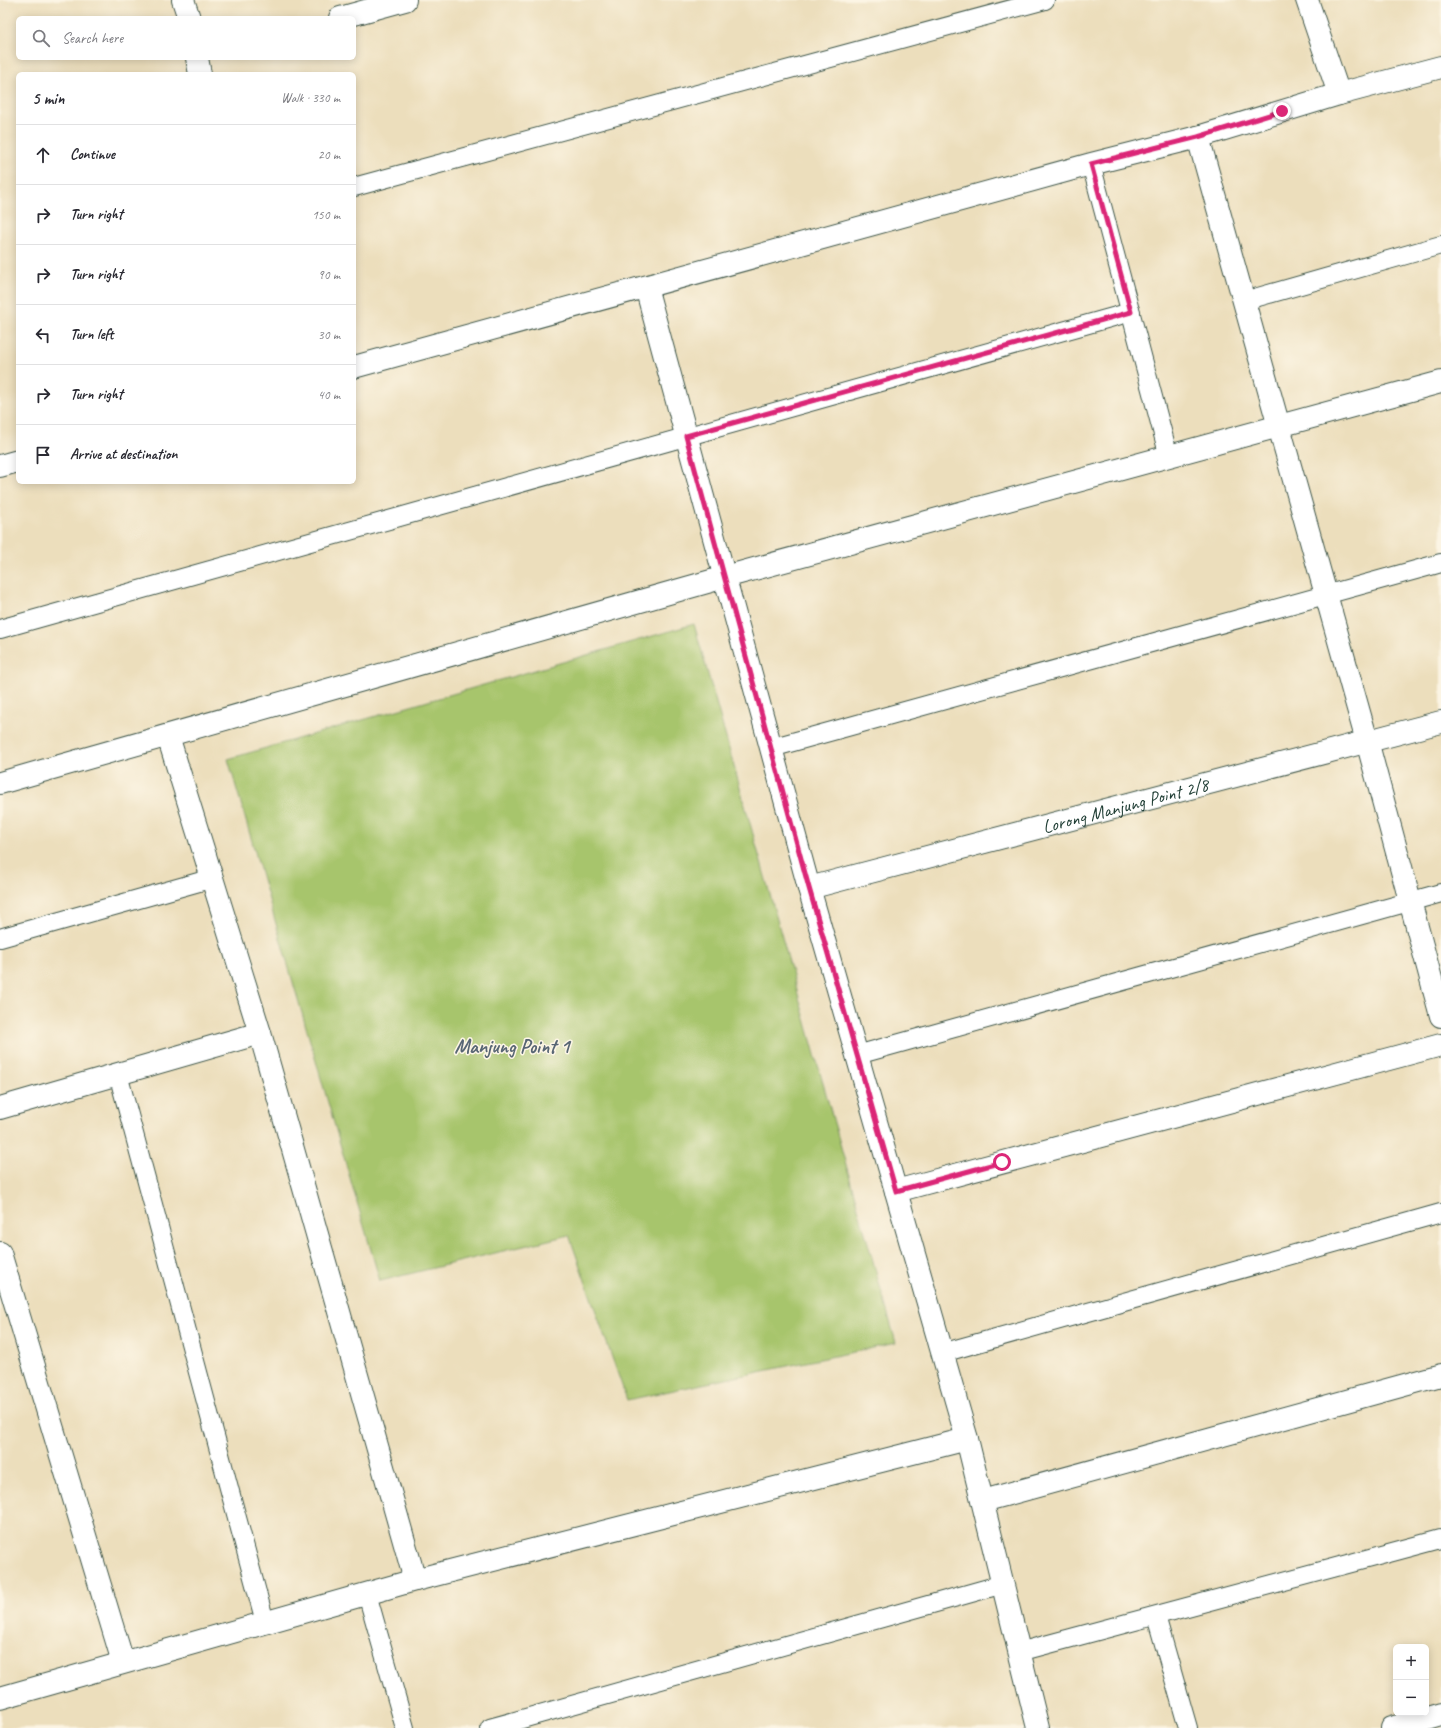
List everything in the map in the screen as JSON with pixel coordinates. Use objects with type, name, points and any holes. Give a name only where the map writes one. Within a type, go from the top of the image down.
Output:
[{"type":"street","points":[[183,0],[188,16]]},
{"type":"street","points":[[345,16],[380,3],[405,0]]},
{"type":"street","points":[[1307,0],[1339,94]]},
{"type":"street","points":[[197,60],[200,72]]},
{"type":"street","points":[[356,366],[1091,164],[1198,137],[1339,94],[1441,67]]},
{"type":"street","points":[[1198,137],[1368,741],[1441,1016]]},
{"type":"street","points":[[646,287],[809,888],[967,1439],[1038,1728]]},
{"type":"street","points":[[0,783],[725,577],[1441,382]]},
{"type":"street","points":[[0,466],[16,462]]},
{"type":"street","name":"Lorong Manjung Point 2/8","points":[[809,888],[1441,722]]},
{"type":"street","points":[[168,736],[260,1033],[414,1580]]},
{"type":"street","points":[[0,1108],[260,1033]]},
{"type":"street","points":[[896,1191],[1441,1045]]},
{"type":"street","points":[[0,1253],[124,1662]]},
{"type":"street","points":[[983,1501],[1441,1375]]},
{"type":"street","points":[[0,1698],[414,1580],[967,1439]]},
{"type":"street","points":[[1392,1728],[1441,1714]]},
{"type":"lane","points":[[356,186],[1045,0]]},
{"type":"lane","points":[[1091,164],[1169,457]]},
{"type":"lane","points":[[1244,301],[1441,245]]},
{"type":"lane","points":[[0,629],[1131,312]]},
{"type":"lane","points":[[771,748],[1326,596],[1441,563]]},
{"type":"lane","points":[[0,938],[213,878]]},
{"type":"lane","points":[[857,1055],[1441,893]]},
{"type":"lane","points":[[118,1074],[265,1622]]},
{"type":"lane","points":[[942,1353],[1441,1213]]},
{"type":"lane","points":[[1020,1652],[1441,1539]]},
{"type":"lane","points":[[490,1728],[1003,1584]]},
{"type":"lane","points":[[367,1594],[405,1728]]},
{"type":"lane","points":[[1156,1616],[1188,1728]]},
{"type":"green space","points":[[694,624],[896,1343],[627,1400],[569,1235],[380,1281],[228,759]]},
{"type":"district","name":"Manjung Point 1","points":[[512,1046]]},
{"type":"route","points":[[1002,1162],[896,1191],[809,888],[686,436],[1131,312],[1091,164],[1198,137],[1282,111]]}]
